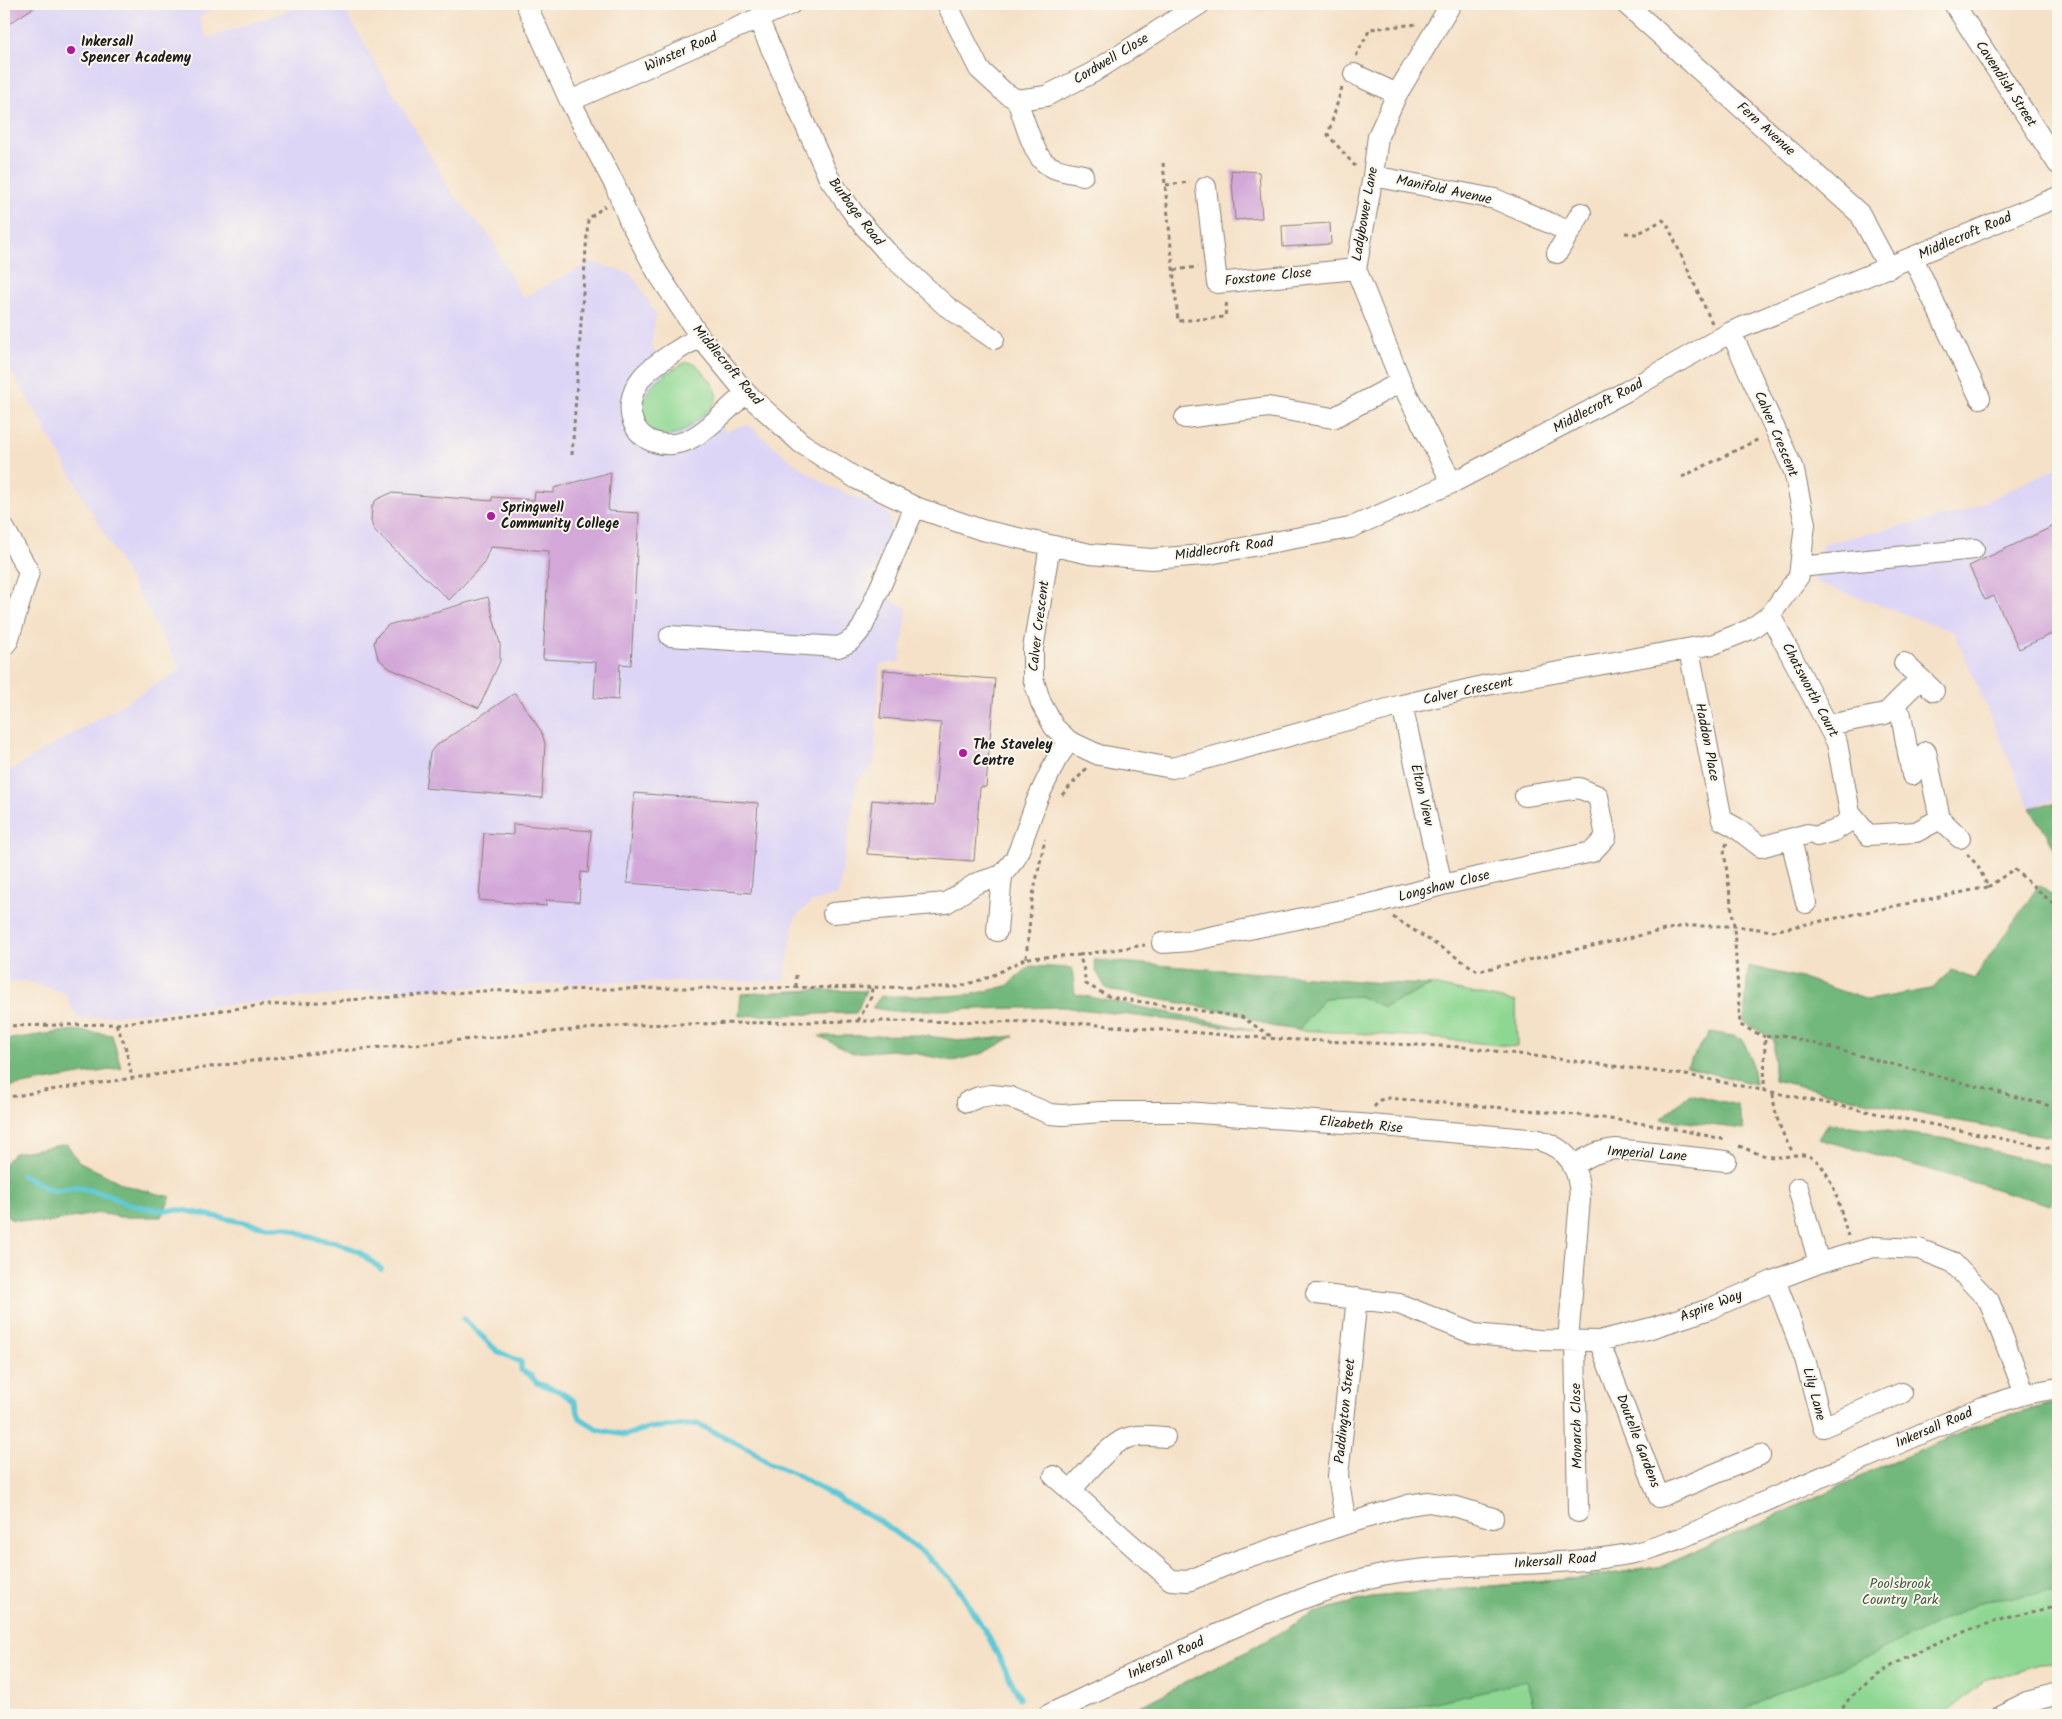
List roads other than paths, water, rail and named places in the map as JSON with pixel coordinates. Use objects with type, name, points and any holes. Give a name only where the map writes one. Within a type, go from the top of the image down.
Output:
[{"type":"street","name":"Middlecroft Road","points":[[526,4],[570,100],[619,195],[629,220],[657,272],[700,337],[746,393],[801,443],[857,479],[915,507],[982,530],[1090,554],[1150,558],[1204,554],[1350,528],[1452,483],[1627,391],[1725,336],[2058,196]]},
{"type":"street","name":"Winster Road","points":[[570,100],[791,4]]},
{"type":"street","points":[[947,4],[979,69],[1004,92],[1018,100],[1029,135],[1043,161],[1058,170],[1083,175]]},
{"type":"street","name":"Cordwell Close","points":[[1018,100],[1046,96],[1092,73],[1200,4]]},
{"type":"street","name":"Ladybower Lane","points":[[1451,4],[1397,94],[1378,136],[1373,176],[1356,269],[1401,382],[1452,483]]},
{"type":"street","name":"Fern Avenue","points":[[1626,4],[1860,214],[1889,268]]},
{"type":"street","name":"Cavendish Street","points":[[1954,4],[2058,164]]},
{"type":"street","name":"Burbage Road","points":[[758,19],[829,178],[857,218],[887,252],[939,299],[994,339]]},
{"type":"street","points":[[1354,74],[1397,94]]},
{"type":"street","name":"Manifold Avenue","points":[[1373,176],[1495,199],[1570,232]]},
{"type":"street","name":"Foxstone Close","points":[[1206,187],[1223,287],[1356,269]]},
{"type":"street","points":[[1557,253],[1581,213]]},
{"type":"street","points":[[1913,258],[1980,398]]},
{"type":"street","name":"Calver Crescent","points":[[1050,545],[1033,649],[1033,678],[1041,703],[1054,727],[1068,741],[1099,755],[1172,768],[1487,685],[1714,644],[1750,629],[1770,615],[1798,576],[1805,524],[1794,471],[1776,432],[1725,336]]},
{"type":"street","points":[[700,337],[666,358],[644,375],[632,396],[630,414],[636,430],[648,441],[666,445],[685,441],[711,424],[746,393]]},
{"type":"street","points":[[1185,418],[1268,407],[1333,418],[1401,382]]},
{"type":"street","points":[[670,636],[838,647],[849,643],[856,637],[863,626],[915,507]]},
{"type":"street","points":[[4,528],[29,572],[8,641],[4,646]]},
{"type":"street","points":[[1800,567],[1974,549]]},
{"type":"street","name":"Chatsworth Court","points":[[1770,615],[1837,743],[1850,813],[1868,835],[1916,832],[1940,819]]},
{"type":"street","name":"Haddon Place","points":[[1689,650],[1722,820],[1735,827],[1761,847],[1805,836]]},
{"type":"street","points":[[1828,725],[1885,714],[1893,706],[1927,685],[1904,664]]},
{"type":"street","name":"Elton View","points":[[1402,706],[1442,885]]},
{"type":"street","points":[[1893,706],[1901,716],[1912,775]]},
{"type":"street","points":[[833,913],[946,903],[977,884],[1002,874],[1015,859],[1037,800],[1056,760],[1068,741]]},
{"type":"street","points":[[1926,752],[1940,819],[1960,838]]},
{"type":"street","name":"Longshaw Close","points":[[1162,943],[1190,941],[1371,904],[1442,885],[1592,852],[1606,837],[1598,796],[1580,788],[1525,796]]},
{"type":"street","points":[[1806,903],[1805,836],[1834,831],[1854,818]]},
{"type":"street","points":[[997,931],[1002,874]]},
{"type":"street","name":"Elizabeth Rise","points":[[967,1102],[979,1097],[992,1095],[1010,1097],[1050,1114],[1184,1112],[1360,1124],[1539,1140],[1555,1146],[1567,1157],[1579,1177],[1580,1199],[1572,1340]]},
{"type":"street","name":"Imperial Lane","points":[[1573,1166],[1586,1157],[1600,1151],[1616,1149],[1726,1161]]},
{"type":"street","points":[[1798,1188],[1818,1263]]},
{"type":"street","name":"Aspire Way","points":[[1316,1294],[1399,1304],[1474,1334],[1539,1340],[1599,1341],[1651,1328],[1707,1310],[1818,1263],[1874,1247],[1919,1249],[1952,1262],[1989,1301],[2025,1394]]},
{"type":"street","name":"Lily Lane","points":[[1775,1280],[1805,1359],[1823,1427],[1902,1393]]},
{"type":"street","name":"Paddington Street","points":[[1346,1524],[1338,1476],[1357,1298]]},
{"type":"street","name":"Monarch Close","points":[[1572,1340],[1578,1512]]},
{"type":"street","name":"Doutelle Gardens","points":[[1599,1341],[1659,1497],[1760,1455]]},
{"type":"street","name":"Inkersall Road","points":[[1048,1715],[1212,1636],[1284,1605],[1338,1586],[1424,1569],[1574,1561],[1637,1552],[1681,1538],[1983,1407],[2025,1394],[2058,1388]]},
{"type":"street","points":[[1070,1491],[1104,1454],[1123,1439],[1142,1435],[1165,1437]]},
{"type":"street","points":[[1054,1476],[1171,1580],[1188,1581],[1239,1560],[1408,1505],[1428,1502],[1457,1507],[1493,1518]]},
{"type":"street","points":[[2001,1715],[2028,1702],[2058,1694]]},
{"type":"waterway","points":[[22,1175],[53,1191],[76,1187],[109,1195],[127,1204],[159,1210],[183,1210],[267,1227],[286,1227],[316,1239],[335,1242],[358,1251],[381,1269]]},
{"type":"waterway","points":[[464,1319],[497,1351],[521,1362],[521,1370],[531,1376],[537,1383],[559,1391],[574,1401],[580,1418],[599,1430],[626,1435],[648,1428],[698,1424],[751,1450],[769,1463],[795,1474],[882,1523],[926,1555],[955,1583],[987,1634],[1020,1698]]},
{"type":"place","name":"Inkersall Spencer Academy","points":[[71,50]]},
{"type":"place","name":"Springwell Community College","points":[[491,516]]},
{"type":"place","name":"The Staveley Centre","points":[[963,753]]},
{"type":"park label","name":"Poolsbrook Country Park","points":[[1900,1592]]}]
